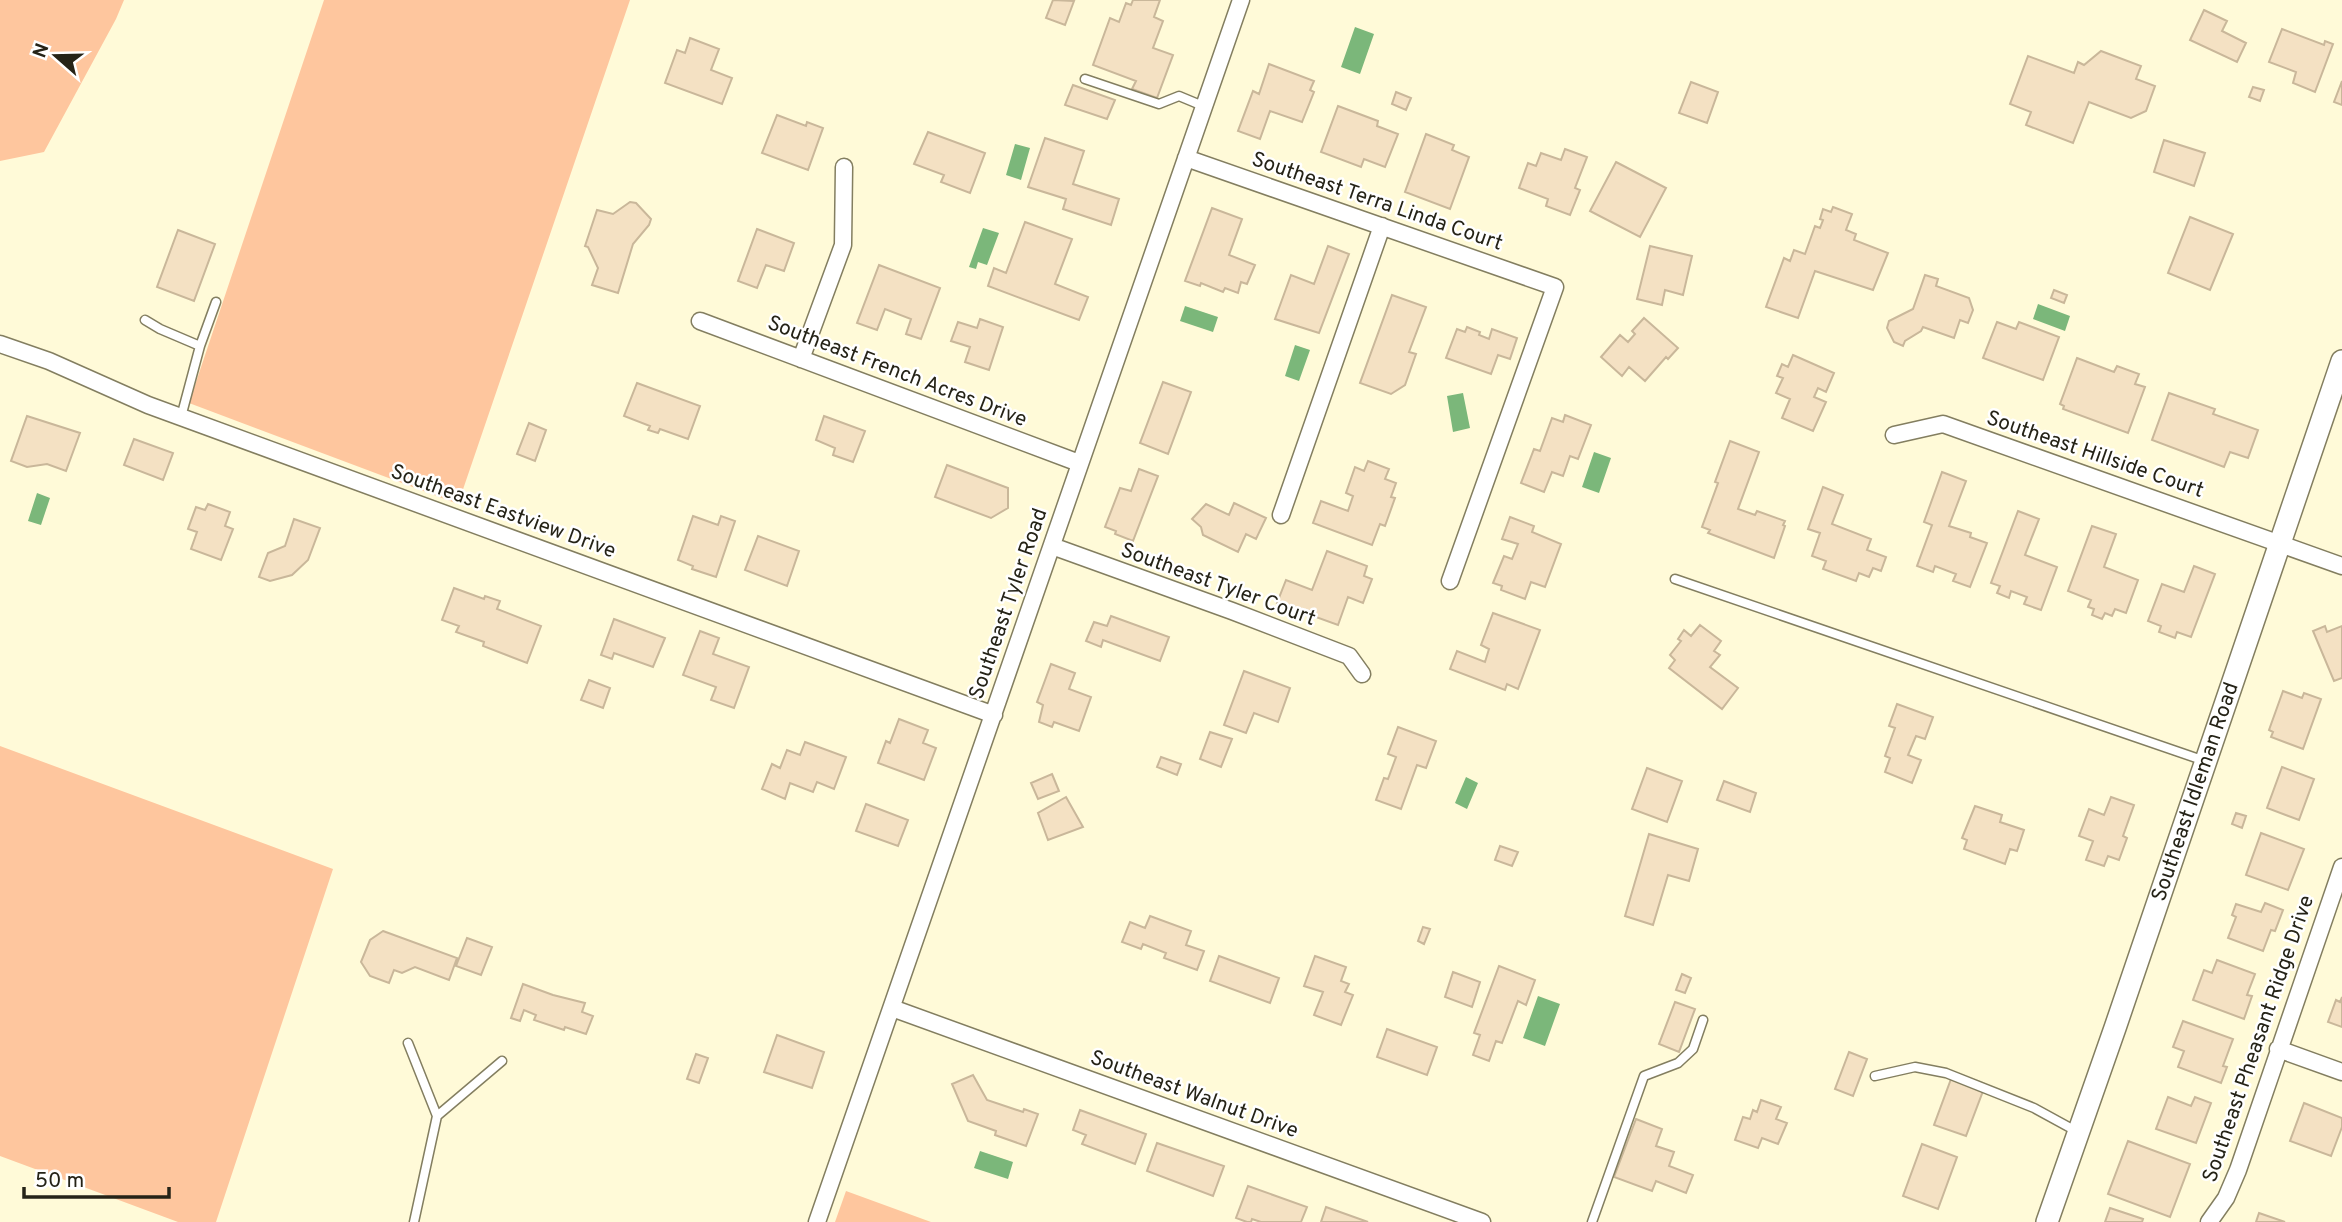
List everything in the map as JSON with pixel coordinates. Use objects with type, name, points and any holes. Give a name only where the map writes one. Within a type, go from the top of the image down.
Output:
[{"type":"main road","name":"Southeast Idleman Road","points":[[2047,1222],[2342,360]]},
{"type":"street","name":"Southeast Tyler Road","points":[[817,1222],[1241,0]]},
{"type":"street","name":"Southeast Terra Linda Court","points":[[1186,158],[1555,287],[1450,582]]},
{"type":"street","points":[[801,359],[843,245],[844,167]]},
{"type":"street","points":[[1281,514],[1382,226]]},
{"type":"street","name":"Southeast French Acres Drive","points":[[700,321],[1079,463]]},
{"type":"street","name":"Southeast Eastview Drive","points":[[0,344],[48,361],[149,405],[994,715]]},
{"type":"street","name":"Southeast Hillside Court","points":[[1894,435],[1943,424],[2342,566]]},
{"type":"street","name":"Southeast Tyler Court","points":[[1052,546],[1349,656],[1362,674]]},
{"type":"street","name":"Southeast Pheasant Ridge Drive","points":[[2209,1222],[2226,1198],[2238,1170],[2342,867]]},
{"type":"street","name":"Southeast Walnut Drive","points":[[892,1008],[1482,1222]]},
{"type":"street","points":[[2278,1049],[2342,1072]]},
{"type":"lane","points":[[1085,79],[1159,104],[1179,96],[1203,106]]},
{"type":"lane","points":[[181,416],[200,346],[216,302]]},
{"type":"lane","points":[[145,320],[200,346]]},
{"type":"lane","points":[[1675,579],[2206,761]]},
{"type":"lane","points":[[1592,1222],[1644,1076],[1678,1063],[1693,1049],[1703,1020]]},
{"type":"lane","points":[[408,1043],[437,1115],[414,1222]]},
{"type":"lane","points":[[437,1115],[502,1061]]},
{"type":"lane","points":[[1875,1076],[1915,1067],[1946,1073],[2034,1108],[2079,1133]]},
{"type":"shaded area","points":[[0,0],[124,0],[44,152],[0,161]]},
{"type":"shaded area","points":[[324,0],[630,0],[458,504],[189,403]]},
{"type":"shaded area","points":[[1355,27],[1374,34],[1360,74],[1341,67]]},
{"type":"shaded area","points":[[1015,144],[1030,148],[1021,180],[1006,175]]},
{"type":"shaded area","points":[[983,228],[999,233],[987,265],[978,262],[976,269],[969,267]]},
{"type":"shaded area","points":[[2038,304],[2070,316],[2065,331],[2033,319]]},
{"type":"shaded area","points":[[1185,306],[1218,317],[1213,332],[1180,321]]},
{"type":"shaded area","points":[[1295,345],[1310,350],[1299,381],[1285,376]]},
{"type":"shaded area","points":[[1463,393],[1470,428],[1453,432],[1447,396]]},
{"type":"shaded area","points":[[1594,452],[1611,458],[1599,493],[1582,487]]},
{"type":"shaded area","points":[[37,493],[50,498],[41,525],[28,521]]},
{"type":"shaded area","points":[[0,746],[333,869],[216,1222],[178,1222],[0,1156]]},
{"type":"shaded area","points":[[1466,777],[1478,783],[1467,809],[1455,803]]},
{"type":"shaded area","points":[[1538,996],[1560,1004],[1545,1046],[1523,1038]]},
{"type":"shaded area","points":[[980,1151],[1013,1162],[1008,1179],[974,1168]]},
{"type":"shaded area","points":[[846,1191],[931,1222],[835,1222]]},
{"type":"building","points":[[1053,0],[1074,1],[1065,25],[1046,18]]},
{"type":"building","points":[[1133,0],[1160,0],[1154,17],[1163,21],[1153,48],[1173,55],[1157,98],[1132,89],[1136,81],[1093,65],[1110,18],[1119,22],[1126,3],[1131,5]]},
{"type":"building","points":[[2204,10],[2227,21],[2222,31],[2246,43],[2237,62],[2190,40]]},
{"type":"building","points":[[2282,29],[2324,45],[2325,41],[2333,44],[2315,92],[2293,83],[2296,72],[2269,62]]},
{"type":"building","points":[[690,38],[719,49],[711,70],[732,78],[722,104],[665,83],[677,50],[685,53]]},
{"type":"building","points":[[2101,51],[2141,66],[2136,79],[2155,86],[2146,111],[2131,118],[2089,102],[2073,143],[2026,125],[2031,112],[2010,104],[2028,56],[2074,73],[2078,62],[2084,65]]},
{"type":"building","points":[[1269,64],[1314,81],[1310,90],[1314,92],[1302,122],[1270,111],[1260,139],[1238,131],[1253,91],[1259,94]]},
{"type":"building","points":[[2342,81],[2342,105],[2334,102]]},
{"type":"building","points":[[1691,82],[1718,92],[1707,123],[1679,113]]},
{"type":"building","points":[[1073,85],[1115,100],[1107,119],[1065,105]]},
{"type":"building","points":[[2253,87],[2264,90],[2260,101],[2249,97]]},
{"type":"building","points":[[1396,92],[1411,98],[1406,110],[1392,104]]},
{"type":"building","points":[[1338,106],[1378,121],[1377,126],[1398,134],[1385,167],[1364,159],[1361,167],[1321,152]]},
{"type":"building","points":[[777,115],[806,126],[807,122],[823,128],[808,170],[762,153]]},
{"type":"building","points":[[928,132],[985,153],[970,193],[941,182],[944,175],[914,164]]},
{"type":"building","points":[[1426,134],[1454,145],[1452,150],[1469,157],[1450,209],[1405,192]]},
{"type":"building","points":[[1045,138],[1084,151],[1073,184],[1119,199],[1111,225],[1063,209],[1066,199],[1028,187]]},
{"type":"building","points":[[2164,140],[2205,153],[2194,186],[2154,172]]},
{"type":"building","points":[[1565,149],[1587,157],[1575,188],[1580,190],[1570,215],[1546,206],[1548,199],[1519,188],[1528,163],[1536,166],[1541,153],[1561,160]]},
{"type":"building","points":[[1616,162],[1666,188],[1640,237],[1590,211]]},
{"type":"building","points":[[630,202],[636,203],[651,219],[633,244],[618,293],[592,285],[598,268],[585,246],[597,210],[613,214]]},
{"type":"building","points":[[1833,207],[1852,214],[1846,230],[1856,234],[1854,240],[1888,253],[1873,290],[1815,271],[1798,318],[1766,307],[1784,258],[1790,261],[1794,250],[1805,254],[1815,226],[1820,228],[1823,209],[1831,212]]},
{"type":"building","points":[[1212,208],[1242,219],[1229,255],[1255,265],[1247,284],[1241,282],[1238,293],[1225,288],[1223,292],[1201,283],[1200,286],[1185,281]]},
{"type":"building","points":[[2190,217],[2233,234],[2210,290],[2168,273]]},
{"type":"building","points":[[1025,222],[1072,239],[1055,284],[1088,297],[1079,320],[988,286],[994,268],[1006,273]]},
{"type":"building","points":[[757,229],[794,243],[784,271],[766,265],[757,288],[738,281]]},
{"type":"building","points":[[178,230],[215,244],[194,301],[157,287]]},
{"type":"building","points":[[1328,246],[1349,254],[1319,333],[1275,319],[1291,275],[1314,284]]},
{"type":"building","points":[[1650,246],[1692,256],[1683,295],[1665,290],[1662,305],[1637,299]]},
{"type":"building","points":[[879,265],[940,288],[921,339],[906,334],[911,319],[885,309],[877,330],[857,323]]},
{"type":"building","points":[[1925,275],[1938,279],[1936,286],[1969,298],[1973,310],[1968,323],[1960,320],[1954,338],[1923,327],[1905,341],[1903,346],[1894,342],[1887,328],[1889,321],[1913,309]]},
{"type":"building","points":[[2054,290],[2067,295],[2064,303],[2051,298]]},
{"type":"building","points":[[1392,295],[1426,307],[1409,352],[1416,354],[1405,385],[1391,394],[1360,383]]},
{"type":"building","points":[[1644,318],[1678,348],[1668,359],[1666,357],[1645,381],[1629,367],[1622,376],[1601,357],[1620,335],[1628,342],[1635,334],[1632,331]]},
{"type":"building","points":[[980,319],[1003,327],[989,370],[965,362],[970,347],[951,341],[958,322],[977,328]]},
{"type":"building","points":[[1997,322],[2016,329],[2019,322],[2059,337],[2043,380],[1983,358]]},
{"type":"building","points":[[1467,327],[1489,339],[1492,329],[1517,338],[1510,359],[1498,355],[1491,374],[1446,358],[1457,329],[1465,332]]},
{"type":"building","points":[[1793,355],[1834,373],[1826,392],[1818,388],[1814,397],[1826,402],[1813,431],[1782,418],[1790,399],[1776,393],[1783,378],[1777,376],[1782,364],[1788,367]]},
{"type":"building","points":[[2077,358],[2114,372],[2117,366],[2139,374],[2135,384],[2145,387],[2128,433],[2063,409],[2064,406],[2060,404]]},
{"type":"building","points":[[1163,382],[1191,392],[1168,454],[1140,443]]},
{"type":"building","points":[[637,383],[700,406],[688,439],[660,429],[658,433],[648,430],[650,426],[624,416]]},
{"type":"building","points":[[2169,393],[2215,409],[2213,414],[2258,430],[2248,458],[2230,452],[2224,467],[2152,440]]},
{"type":"building","points":[[1565,415],[1591,425],[1578,459],[1570,456],[1563,476],[1552,472],[1544,492],[1521,483],[1534,449],[1540,451],[1552,418],[1563,422]]},
{"type":"building","points":[[27,416],[80,433],[66,471],[47,464],[27,467],[11,461]]},
{"type":"building","points":[[824,416],[865,431],[853,462],[833,455],[835,448],[816,440]]},
{"type":"building","points":[[529,423],[546,430],[535,461],[517,454]]},
{"type":"building","points":[[134,439],[173,453],[163,480],[124,465]]},
{"type":"building","points":[[1730,441],[1759,452],[1738,509],[1755,515],[1757,511],[1785,521],[1774,558],[1708,533],[1710,530],[1702,527]]},
{"type":"building","points":[[1368,461],[1389,469],[1385,479],[1396,483],[1391,497],[1395,498],[1385,526],[1380,524],[1372,545],[1313,523],[1321,501],[1348,511],[1353,496],[1346,493],[1355,467],[1364,471]]},
{"type":"building","points":[[947,465],[1008,488],[1008,508],[991,518],[935,497]]},
{"type":"building","points":[[1139,469],[1158,476],[1133,541],[1105,527],[1120,488],[1131,491]]},
{"type":"building","points":[[1942,472],[1966,481],[1949,526],[1971,533],[1970,537],[1987,543],[1970,587],[1953,581],[1956,574],[1935,566],[1933,572],[1917,566],[1932,525],[1924,522]]},
{"type":"building","points":[[1823,487],[1843,495],[1832,524],[1871,539],[1867,550],[1886,557],[1881,571],[1873,568],[1869,577],[1859,573],[1856,581],[1823,569],[1826,561],[1812,556],[1820,533],[1808,529]]},
{"type":"building","points":[[1234,503],[1266,518],[1256,539],[1246,534],[1238,552],[1203,535],[1201,527],[1192,519],[1206,504],[1229,515]]},
{"type":"building","points":[[208,504],[230,512],[225,526],[233,529],[221,560],[191,549],[197,532],[188,529],[196,507],[205,510]]},
{"type":"building","points":[[2018,511],[2039,519],[2025,555],[2057,567],[2041,610],[2024,604],[2027,597],[2011,591],[2009,598],[1997,593],[2000,586],[1991,583]]},
{"type":"building","points":[[693,516],[718,525],[721,516],[735,521],[716,577],[692,569],[693,566],[678,560]]},
{"type":"building","points":[[1510,517],[1534,526],[1532,532],[1561,544],[1545,587],[1531,582],[1525,599],[1501,590],[1502,586],[1493,583],[1504,556],[1512,559],[1518,544],[1502,539]]},
{"type":"building","points":[[294,519],[320,528],[308,560],[292,575],[270,581],[259,577],[268,553],[285,546]]},
{"type":"building","points":[[2092,526],[2116,534],[2104,567],[2138,580],[2126,613],[2115,609],[2112,616],[2105,613],[2102,619],[2092,615],[2094,609],[2088,607],[2091,600],[2068,591]]},
{"type":"building","points":[[758,536],[799,551],[787,586],[745,570]]},
{"type":"building","points":[[1327,551],[1367,566],[1364,576],[1372,579],[1363,603],[1348,597],[1338,625],[1277,603],[1286,580],[1312,590]]},
{"type":"building","points":[[2194,566],[2215,574],[2191,637],[2177,632],[2175,638],[2159,632],[2161,626],[2148,621],[2162,584],[2184,592]]},
{"type":"building","points":[[454,588],[484,599],[485,596],[500,601],[497,609],[541,626],[527,663],[483,646],[484,642],[456,632],[459,626],[442,620]]},
{"type":"building","points":[[1493,613],[1540,630],[1518,689],[1507,684],[1505,690],[1450,669],[1457,651],[1485,662],[1489,649],[1481,645]]},
{"type":"building","points":[[1111,616],[1169,637],[1160,661],[1103,640],[1101,647],[1086,641],[1094,622],[1107,626]]},
{"type":"building","points":[[614,619],[665,638],[653,667],[614,653],[612,659],[601,655]]},
{"type":"building","points":[[1700,625],[1721,641],[1714,651],[1720,655],[1710,667],[1738,688],[1722,709],[1669,668],[1675,660],[1670,655],[1681,641],[1678,639],[1684,630],[1691,636]]},
{"type":"building","points":[[2325,626],[2327,632],[2342,626],[2342,678],[2334,681],[2313,631]]},
{"type":"building","points":[[700,631],[719,638],[713,654],[749,667],[734,708],[711,700],[716,687],[683,675]]},
{"type":"building","points":[[1051,664],[1075,673],[1069,689],[1091,697],[1079,731],[1054,722],[1052,727],[1039,722],[1043,705],[1037,702]]},
{"type":"building","points":[[1244,671],[1290,688],[1278,722],[1254,713],[1246,733],[1224,725]]},
{"type":"building","points":[[589,680],[610,688],[603,708],[581,700]]},
{"type":"building","points":[[2283,691],[2302,698],[2304,693],[2321,699],[2303,749],[2271,737],[2273,732],[2269,730]]},
{"type":"building","points":[[1897,704],[1933,717],[1925,739],[1916,736],[1908,755],[1921,760],[1912,783],[1885,772],[1890,758],[1885,756],[1895,728],[1889,726]]},
{"type":"building","points":[[899,719],[928,730],[923,743],[936,748],[924,780],[878,763],[886,741],[890,743]]},
{"type":"building","points":[[1398,727],[1436,741],[1426,768],[1417,765],[1401,809],[1376,800],[1396,757],[1388,754]]},
{"type":"building","points":[[1210,732],[1232,739],[1221,767],[1200,759]]},
{"type":"building","points":[[805,742],[846,757],[834,789],[817,782],[813,792],[790,783],[785,799],[762,789],[772,764],[780,768],[787,750],[800,755]]},
{"type":"building","points":[[1161,757],[1181,764],[1177,775],[1157,767]]},
{"type":"building","points":[[2282,767],[2314,779],[2299,820],[2267,808]]},
{"type":"building","points":[[1647,768],[1682,781],[1667,822],[1632,809]]},
{"type":"building","points":[[1052,774],[1059,791],[1038,799],[1031,783]]},
{"type":"building","points":[[1724,781],[1756,793],[1750,812],[1717,800]]},
{"type":"building","points":[[1066,797],[1083,827],[1048,840],[1038,813]]},
{"type":"building","points":[[2111,797],[2134,805],[2123,836],[2127,838],[2119,860],[2108,856],[2104,866],[2086,860],[2093,841],[2079,836],[2089,809],[2104,815]]},
{"type":"building","points":[[866,804],[908,820],[898,846],[856,831]]},
{"type":"building","points":[[1975,806],[2002,815],[2000,822],[2024,830],[2017,851],[2010,849],[2005,864],[1964,849],[1967,840],[1962,838]]},
{"type":"building","points":[[2236,813],[2246,816],[2242,828],[2232,824]]},
{"type":"building","points":[[2261,833],[2304,849],[2288,890],[2246,875]]},
{"type":"building","points":[[1649,834],[1698,849],[1689,881],[1668,875],[1653,925],[1625,916]]},
{"type":"building","points":[[1500,846],[1518,852],[1512,866],[1495,860]]},
{"type":"building","points":[[2265,903],[2283,910],[2263,951],[2228,938],[2236,917],[2232,915],[2236,904],[2261,912]]},
{"type":"building","points":[[1150,916],[1191,931],[1186,945],[1204,951],[1197,970],[1164,958],[1166,953],[1143,944],[1141,949],[1122,942],[1130,922],[1145,928]]},
{"type":"building","points":[[1423,927],[1430,929],[1424,944],[1418,941]]},
{"type":"building","points":[[383,931],[457,958],[449,980],[415,967],[402,973],[394,970],[389,983],[370,976],[361,962],[370,940]]},
{"type":"building","points":[[467,938],[492,947],[481,975],[456,966]]},
{"type":"building","points":[[1219,956],[1279,978],[1270,1003],[1210,981]]},
{"type":"building","points":[[1315,956],[1346,967],[1341,981],[1349,984],[1345,992],[1353,995],[1341,1025],[1314,1015],[1323,992],[1304,986]]},
{"type":"building","points":[[2217,960],[2255,974],[2247,995],[2252,996],[2244,1019],[2193,1000],[2204,970],[2212,973]]},
{"type":"building","points":[[1499,966],[1535,980],[1526,1005],[1518,1001],[1502,1043],[1496,1041],[1489,1061],[1473,1055],[1480,1035],[1474,1033]]},
{"type":"building","points":[[1453,972],[1480,982],[1472,1007],[1445,997]]},
{"type":"building","points":[[1682,974],[1691,978],[1685,993],[1676,990]]},
{"type":"building","points":[[523,984],[585,1003],[582,1012],[593,1016],[586,1034],[534,1020],[536,1015],[524,1010],[520,1021],[511,1018]]},
{"type":"building","points":[[2342,997],[2342,1027],[2328,1022],[2336,1000],[2340,1002]]},
{"type":"building","points":[[1675,1002],[1695,1009],[1679,1052],[1659,1044]]},
{"type":"building","points":[[2183,1021],[2233,1039],[2223,1066],[2227,1067],[2221,1083],[2178,1067],[2184,1051],[2173,1047]]},
{"type":"building","points":[[1387,1029],[1437,1047],[1427,1075],[1377,1057]]},
{"type":"building","points":[[777,1035],[824,1052],[812,1088],[764,1072]]},
{"type":"building","points":[[1849,1052],[1867,1059],[1853,1096],[1835,1089]]},
{"type":"building","points":[[696,1054],[708,1058],[699,1083],[687,1079]]},
{"type":"building","points":[[973,1075],[987,1100],[1038,1114],[1026,1146],[995,1135],[996,1131],[968,1121],[952,1084]]},
{"type":"building","points":[[1951,1079],[1983,1091],[1966,1136],[1934,1125]]},
{"type":"building","points":[[2168,1097],[2191,1106],[2195,1097],[2211,1103],[2196,1143],[2156,1129]]},
{"type":"building","points":[[1761,1100],[1781,1107],[1776,1119],[1787,1123],[1778,1144],[1762,1138],[1758,1148],[1735,1140],[1743,1117],[1750,1119],[1753,1110],[1757,1112]]},
{"type":"building","points":[[2304,1103],[2342,1118],[2342,1127],[2331,1156],[2290,1141]]},
{"type":"building","points":[[1080,1110],[1146,1134],[1135,1164],[1082,1144],[1086,1135],[1073,1130]]},
{"type":"building","points":[[1636,1119],[1662,1129],[1656,1146],[1674,1152],[1669,1166],[1693,1175],[1686,1193],[1656,1181],[1652,1191],[1614,1177]]},
{"type":"building","points":[[2128,1141],[2190,1164],[2170,1217],[2108,1194]]},
{"type":"building","points":[[1157,1143],[1224,1166],[1213,1196],[1147,1171]]},
{"type":"building","points":[[1922,1144],[1957,1157],[1938,1209],[1903,1196]]},
{"type":"building","points":[[1248,1186],[1307,1207],[1301,1222],[1261,1222],[1252,1219],[1247,1222],[1236,1218]]},
{"type":"building","points":[[1326,1207],[1368,1222],[1321,1222]]},
{"type":"building","points":[[2110,1208],[2143,1219],[2142,1222],[2105,1222]]},
{"type":"building","points":[[2259,1213],[2285,1222],[2256,1222]]}]
